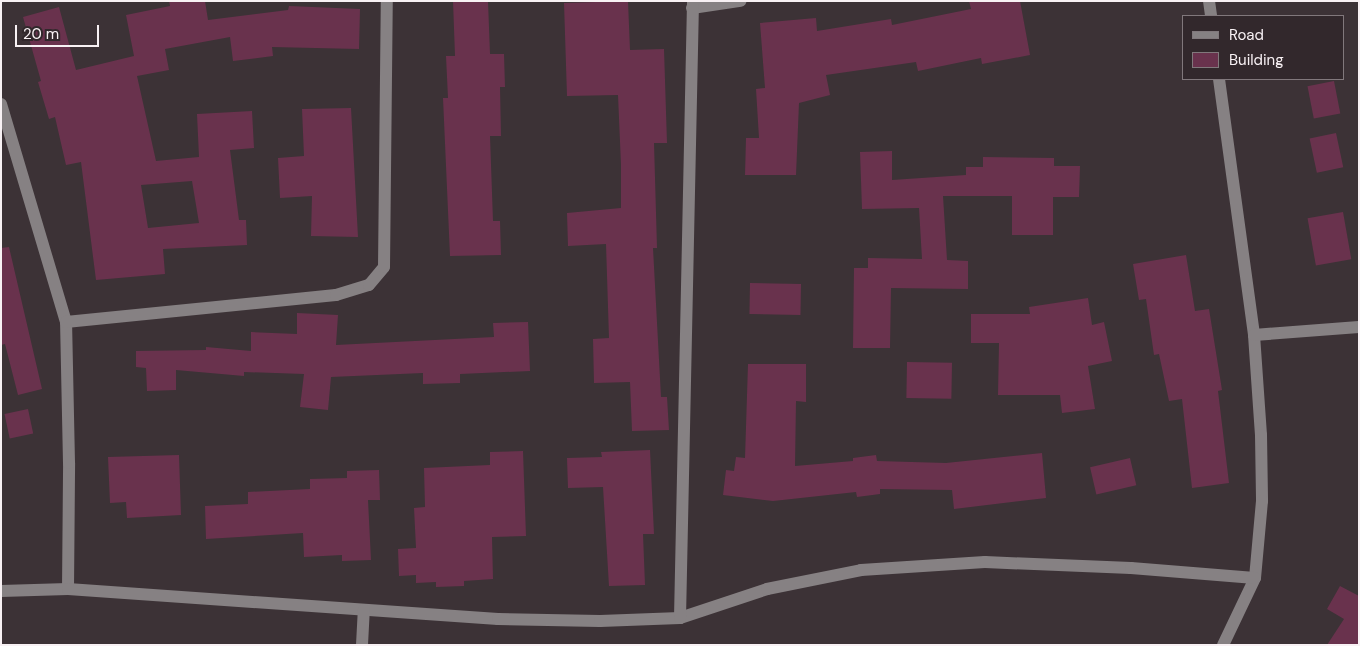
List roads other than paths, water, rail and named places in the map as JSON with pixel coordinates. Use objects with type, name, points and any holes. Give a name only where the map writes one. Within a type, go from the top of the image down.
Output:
[{"type":"street","points":[[66,322],[336,295],[369,285],[384,267],[387,1]]},
{"type":"street","points":[[680,618],[692,5],[740,1]]},
{"type":"street","points":[[1209,1],[1211,15]]},
{"type":"street","points":[[1219,80],[1254,334],[1261,435],[1262,501],[1255,578],[1223,645]]},
{"type":"street","points":[[1,104],[66,322],[70,463],[68,589]]},
{"type":"street","points":[[1254,334],[1359,327]]},
{"type":"street","points":[[1,590],[68,589],[498,619],[600,621],[680,618],[768,589],[861,570],[985,562],[1131,568],[1255,578]]},
{"type":"street","points":[[362,645],[364,610]]}]
